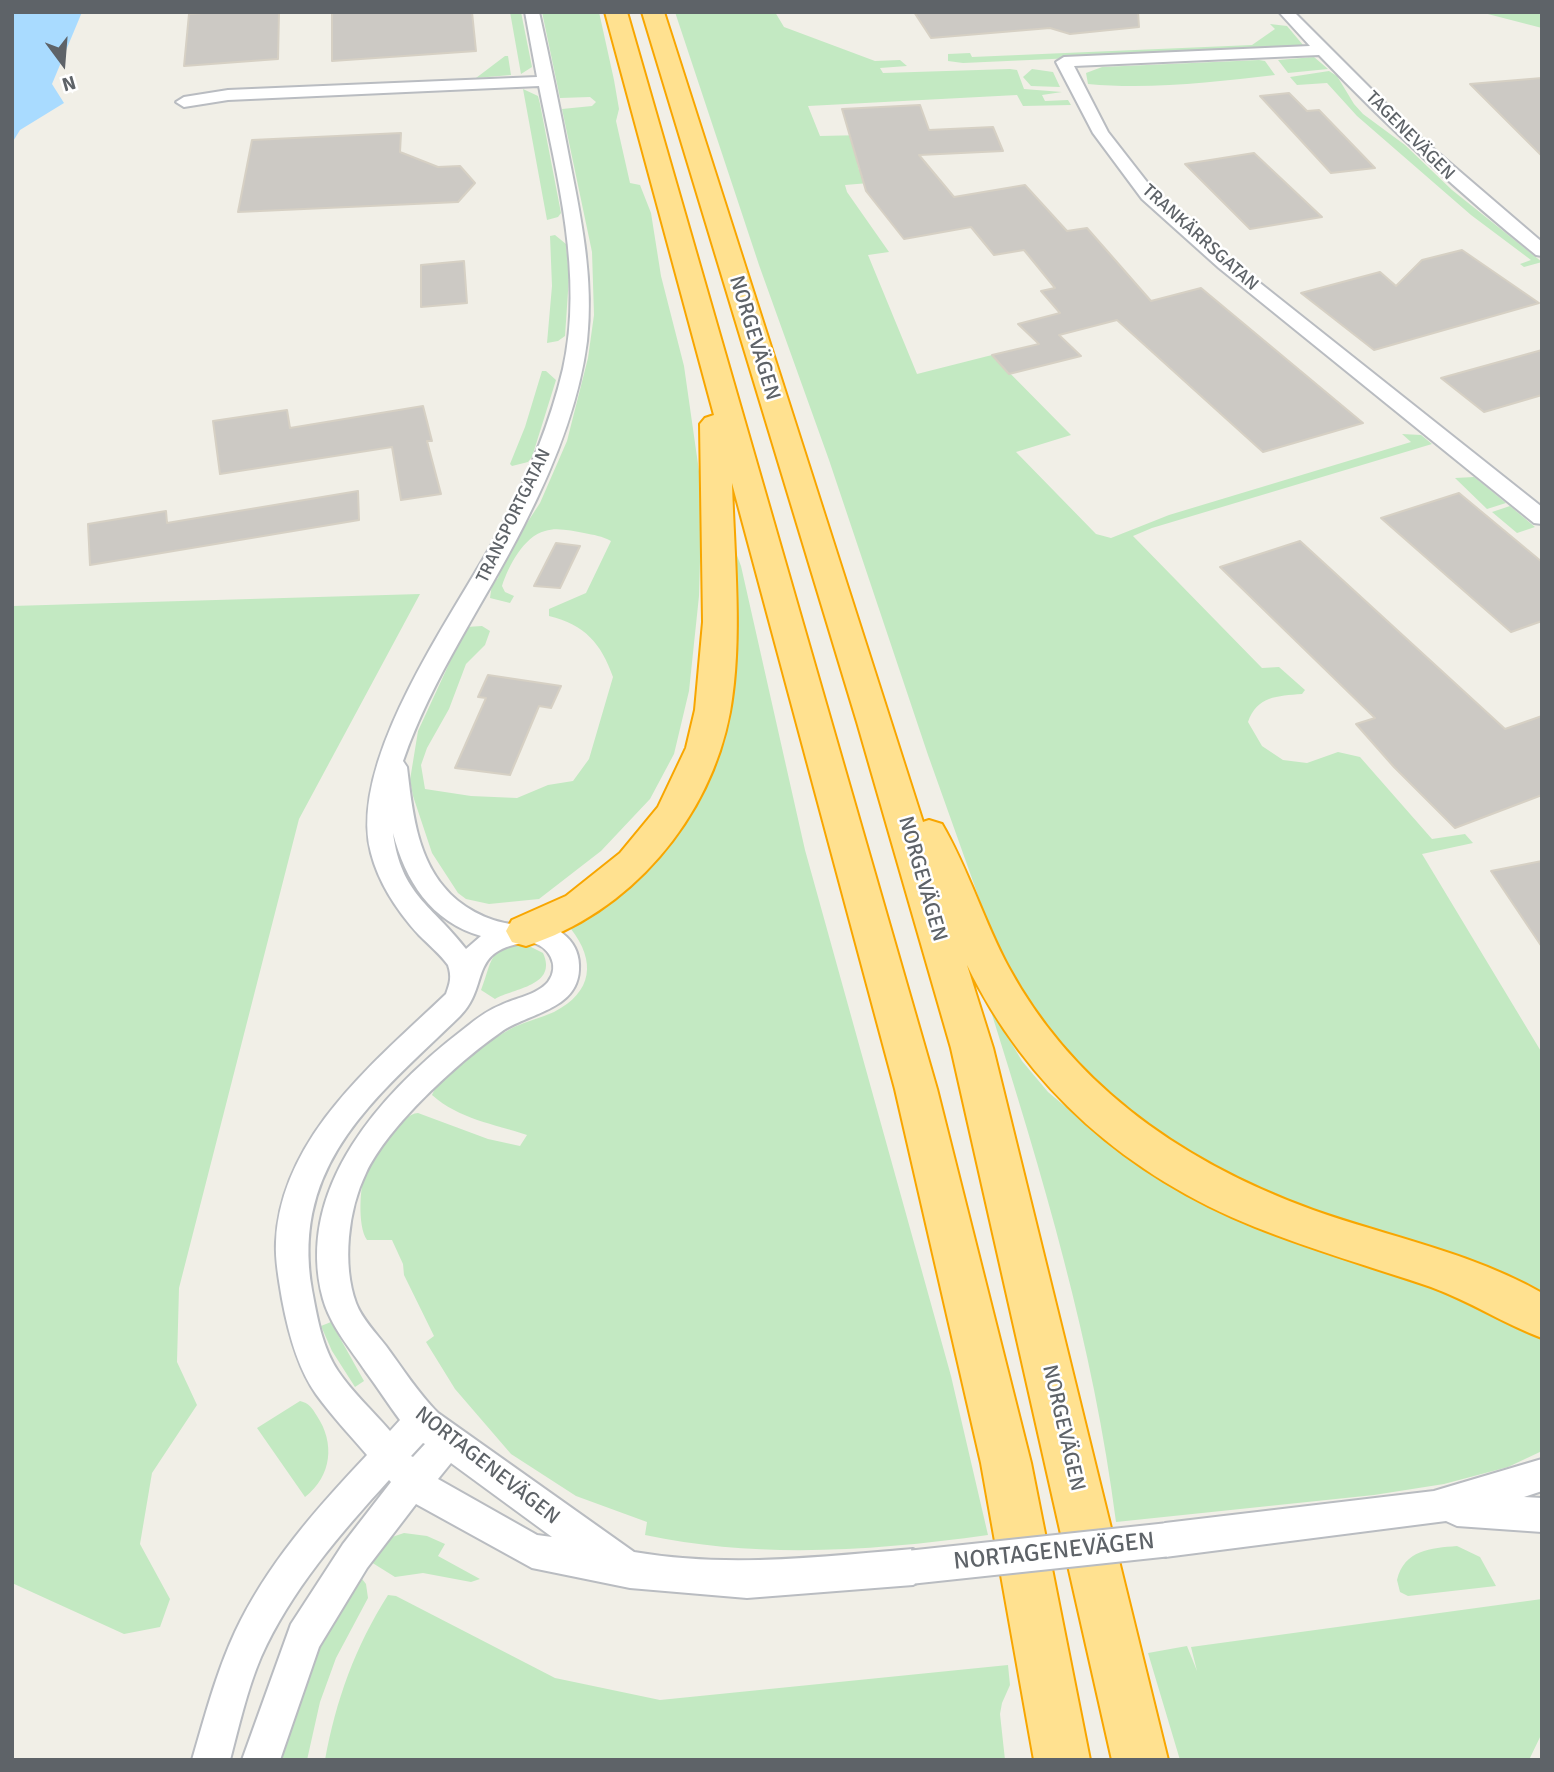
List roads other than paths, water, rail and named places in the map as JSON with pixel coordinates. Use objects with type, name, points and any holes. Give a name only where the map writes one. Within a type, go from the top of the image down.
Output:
[{"type":"highway","points":[[616,12],[916,1090],[1006,1463],[1062,1760]]},
{"type":"highway","name":"NORGEVÄGEN","points":[[653,12],[875,722],[972,1048],[1140,1760]]},
{"type":"highway","points":[[518,932],[580,906],[633,863],[673,814],[704,748],[713,710],[720,622],[714,369]]},
{"type":"highway","points":[[875,722],[982,952],[1015,1014],[1057,1071],[1098,1113],[1145,1149],[1201,1184],[1263,1212],[1482,1286],[1542,1317]]},
{"type":"street","name":"TRANSPORTGATAN","points":[[464,972],[452,949],[422,921],[398,891],[385,858],[378,824],[382,791],[394,754],[417,701],[535,481],[558,422],[573,364],[580,309],[578,254],[532,12]]},
{"type":"street","name":"TAGENEVÄGEN","points":[[1286,12],[1431,159],[1477,201],[1542,251]]},
{"type":"street","name":"TRANKÄRRSGATAN","points":[[1323,50],[1065,62],[1080,97],[1108,145],[1148,195],[1225,264],[1542,519]]},
{"type":"street","points":[[184,102],[228,95],[546,81]]},
{"type":"street","points":[[394,754],[402,820],[411,851],[425,883],[446,909],[470,924],[518,932]]},
{"type":"street","name":"NORTAGENEVÄGEN","points":[[631,1570],[518,1494],[422,1420],[346,1316],[335,1280],[332,1239],[353,1169],[376,1135],[411,1094],[484,1029],[502,1016],[554,994],[564,982],[566,964],[555,941],[541,933],[518,932],[478,952],[464,972],[464,988],[457,1001],[365,1090],[335,1125],[317,1156],[302,1193],[292,1236],[294,1274],[301,1319],[317,1367],[327,1383],[414,1484],[532,1550],[631,1570],[666,1575],[747,1580],[913,1567],[1434,1508],[1542,1475]]},
{"type":"street","points":[[211,1760],[228,1699],[249,1643],[283,1581],[321,1533],[422,1420]]},
{"type":"street","points":[[261,1760],[304,1637],[355,1556],[388,1511],[449,1441]]},
{"type":"street","name":"NORTAGENEVÄGEN","points":[[1434,1508],[1542,1515]]},
{"type":"water","points":[[12,12],[82,12],[52,84],[64,103],[20,130],[12,143]]}]
